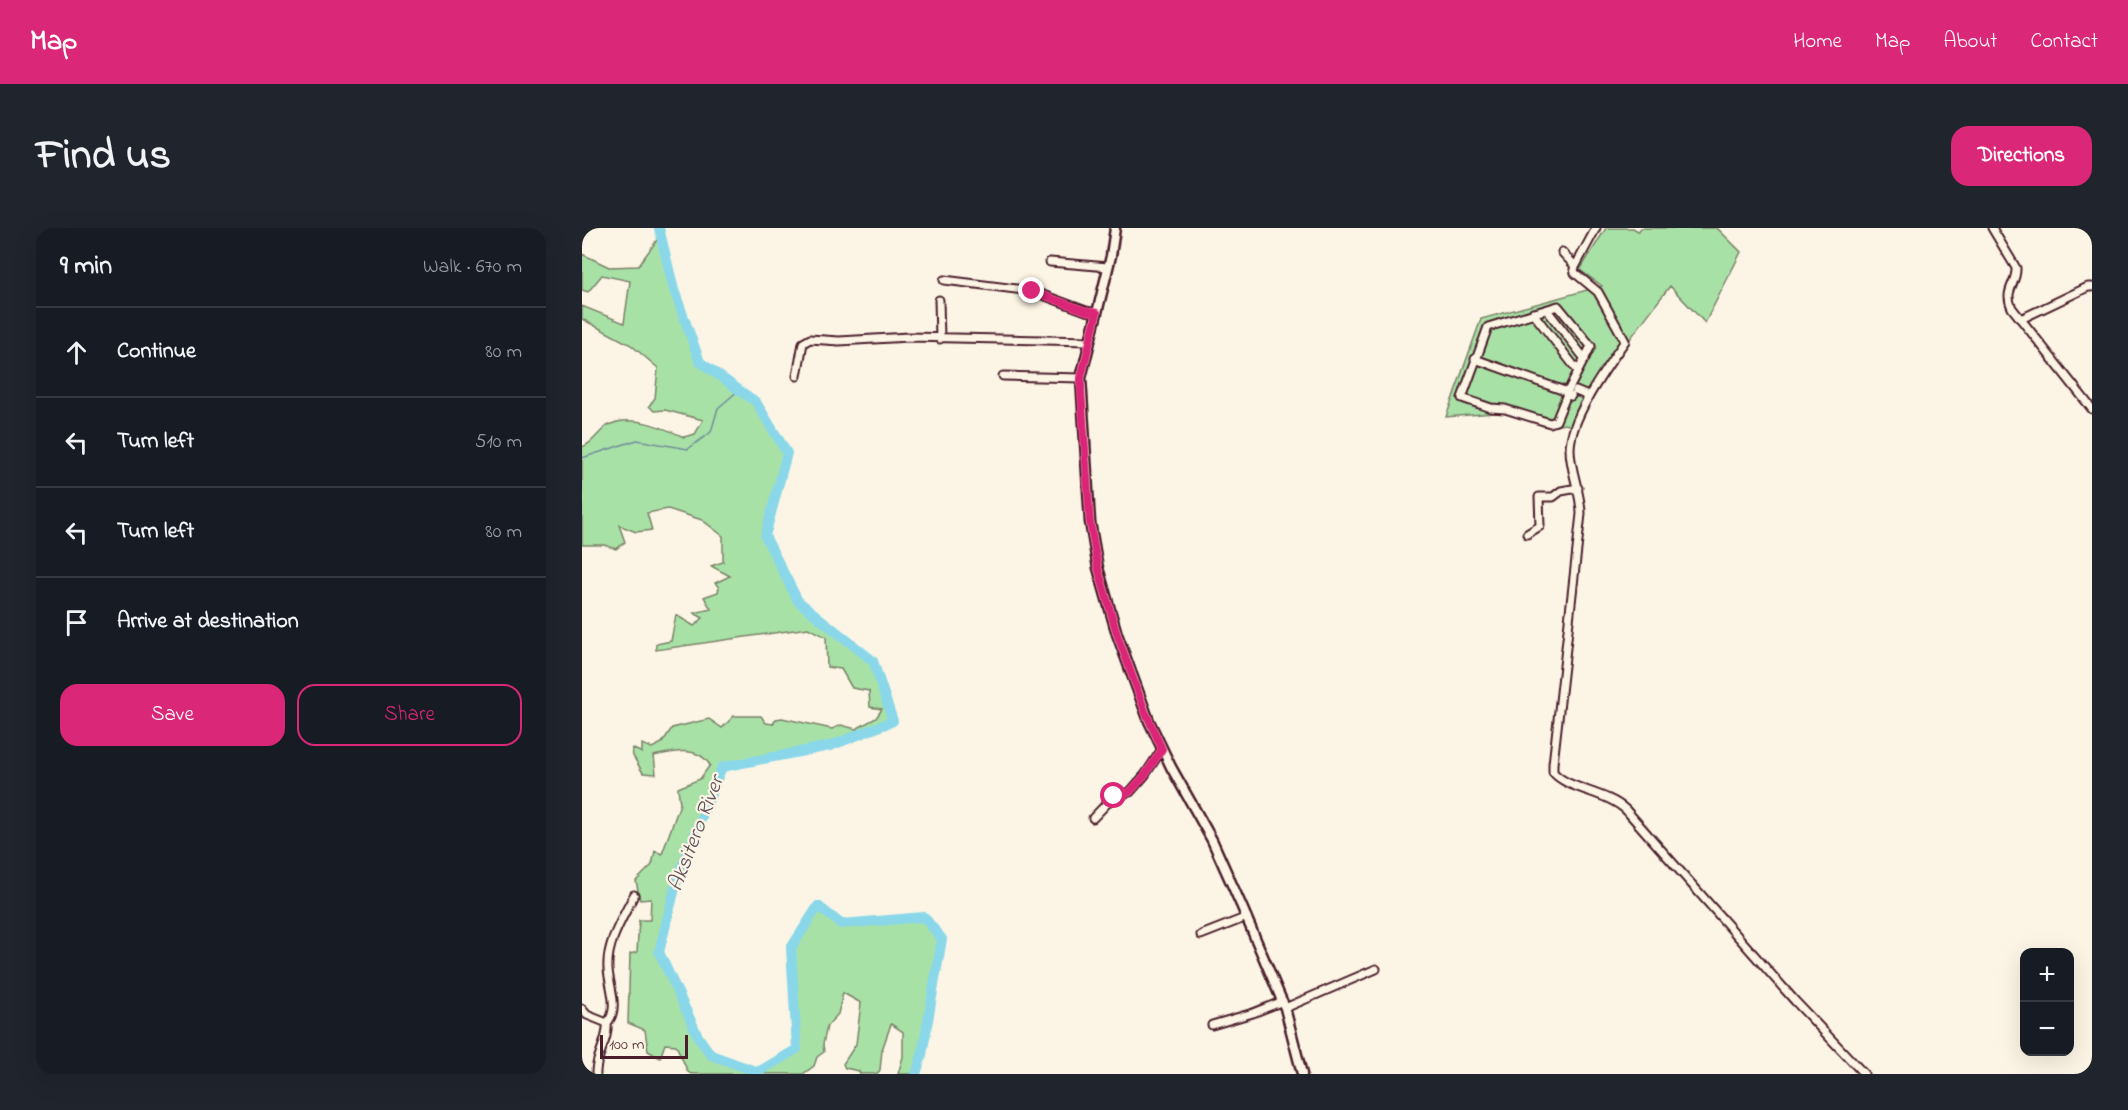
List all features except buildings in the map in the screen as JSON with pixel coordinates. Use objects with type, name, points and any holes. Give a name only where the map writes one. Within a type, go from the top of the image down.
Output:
[{"type":"street","points":[[1115,228],[1081,378],[1089,512],[1095,552],[1117,634],[1145,711],[1162,749],[1212,840],[1247,917],[1284,1004],[1302,1074]]},
{"type":"street","points":[[1596,228],[1575,266],[1575,273],[1598,292],[1625,341],[1587,399],[1571,439],[1570,451],[1581,501],[1580,537],[1552,764],[1553,772],[1564,780],[1610,798],[1623,807],[1795,1001],[1864,1074]]},
{"type":"street","points":[[1992,228],[2016,268],[2016,275],[2008,298],[2021,319],[2092,409]]},
{"type":"street","points":[[1562,252],[1575,266]]},
{"type":"street","points":[[1050,262],[1108,267]]},
{"type":"street","points":[[944,280],[1032,291],[1097,313]]},
{"type":"street","points":[[2021,319],[2092,287]]},
{"type":"street","points":[[939,300],[940,339]]},
{"type":"street","points":[[1560,306],[1591,346],[1556,421],[1550,423],[1462,399],[1488,327],[1547,310],[1560,306]]},
{"type":"street","points":[[1547,310],[1585,359]]},
{"type":"street","points":[[1533,313],[1578,371]]},
{"type":"street","points":[[797,376],[803,343],[810,339],[1090,341]]},
{"type":"street","points":[[1475,359],[1587,399]]},
{"type":"street","points":[[1004,376],[1081,378]]},
{"type":"street","points":[[1527,534],[1540,526],[1539,498],[1553,497],[1559,492],[1578,488]]},
{"type":"street","points":[[1093,818],[1114,796],[1130,792],[1145,775],[1162,749]]},
{"type":"street","points":[[596,1074],[596,1065],[607,1023],[612,1018],[613,1011],[608,967],[609,949],[634,895]]},
{"type":"street","points":[[1201,935],[1247,917]]},
{"type":"street","points":[[1212,1024],[1284,1004],[1376,969]]},
{"type":"street","points":[[582,1009],[587,1015],[607,1023]]},
{"type":"green space","points":[[1606,228],[1633,228],[1638,231],[1641,228],[1717,228],[1741,252],[1705,323],[1670,286],[1611,366],[1583,418],[1576,415],[1572,426],[1565,424],[1549,427],[1506,412],[1446,417],[1481,319],[1602,286],[1580,270]]},
{"type":"green space","points":[[660,236],[700,362],[756,402],[787,453],[765,536],[798,601],[873,661],[893,721],[830,746],[722,767],[678,876],[660,955],[699,1038],[710,1055],[758,1072],[797,1049],[791,948],[818,906],[838,922],[924,917],[942,939],[922,1055],[916,1074],[898,1074],[903,1057],[903,1032],[891,1024],[882,1050],[880,1070],[877,1074],[860,1074],[859,1071],[845,1068],[843,1064],[856,1044],[861,1003],[843,993],[838,1014],[827,1026],[823,1044],[824,1052],[817,1057],[814,1066],[803,1074],[691,1074],[676,1045],[665,1044],[660,1058],[648,1051],[645,1030],[628,1023],[630,954],[637,952],[639,920],[650,920],[651,899],[640,900],[636,881],[652,865],[655,851],[662,854],[680,804],[678,788],[700,779],[710,765],[705,759],[692,752],[677,752],[654,756],[656,774],[643,773],[633,756],[632,748],[642,753],[642,744],[652,748],[662,743],[672,728],[709,719],[722,728],[734,716],[761,716],[766,723],[773,724],[776,719],[782,718],[832,729],[841,725],[856,729],[876,718],[882,709],[870,707],[869,691],[852,688],[841,669],[827,667],[826,637],[808,628],[656,650],[656,644],[671,641],[676,615],[694,626],[703,618],[694,613],[711,609],[704,597],[718,592],[719,587],[715,583],[730,576],[711,566],[723,562],[723,536],[702,520],[668,509],[647,513],[652,530],[636,532],[619,525],[625,542],[616,549],[604,545],[582,545],[582,447],[607,426],[616,422],[646,423],[684,437],[695,434],[703,420],[665,410],[654,411],[649,406],[655,398],[658,368],[631,345],[582,319],[582,306],[624,323],[630,281],[602,275],[588,292],[582,290],[582,254],[609,267],[638,266]]},
{"type":"waterway","name":"Aksitero River","points":[[659,228],[674,290],[700,362],[756,402],[787,453],[765,536],[798,601],[873,661],[893,721],[830,746],[722,767],[678,876],[659,952],[699,1038],[711,1055],[758,1072],[797,1049],[791,948],[818,906],[841,924],[924,917],[942,939],[922,1055],[916,1074]]},
{"type":"waterway","points":[[582,458],[637,440],[688,449],[711,432],[718,408],[739,390]]},
{"type":"route","points":[[1032,291],[1091,313],[1097,313],[1081,378],[1090,522],[1104,592],[1117,634],[1145,711],[1162,749],[1145,775],[1130,792],[1114,796]]}]
